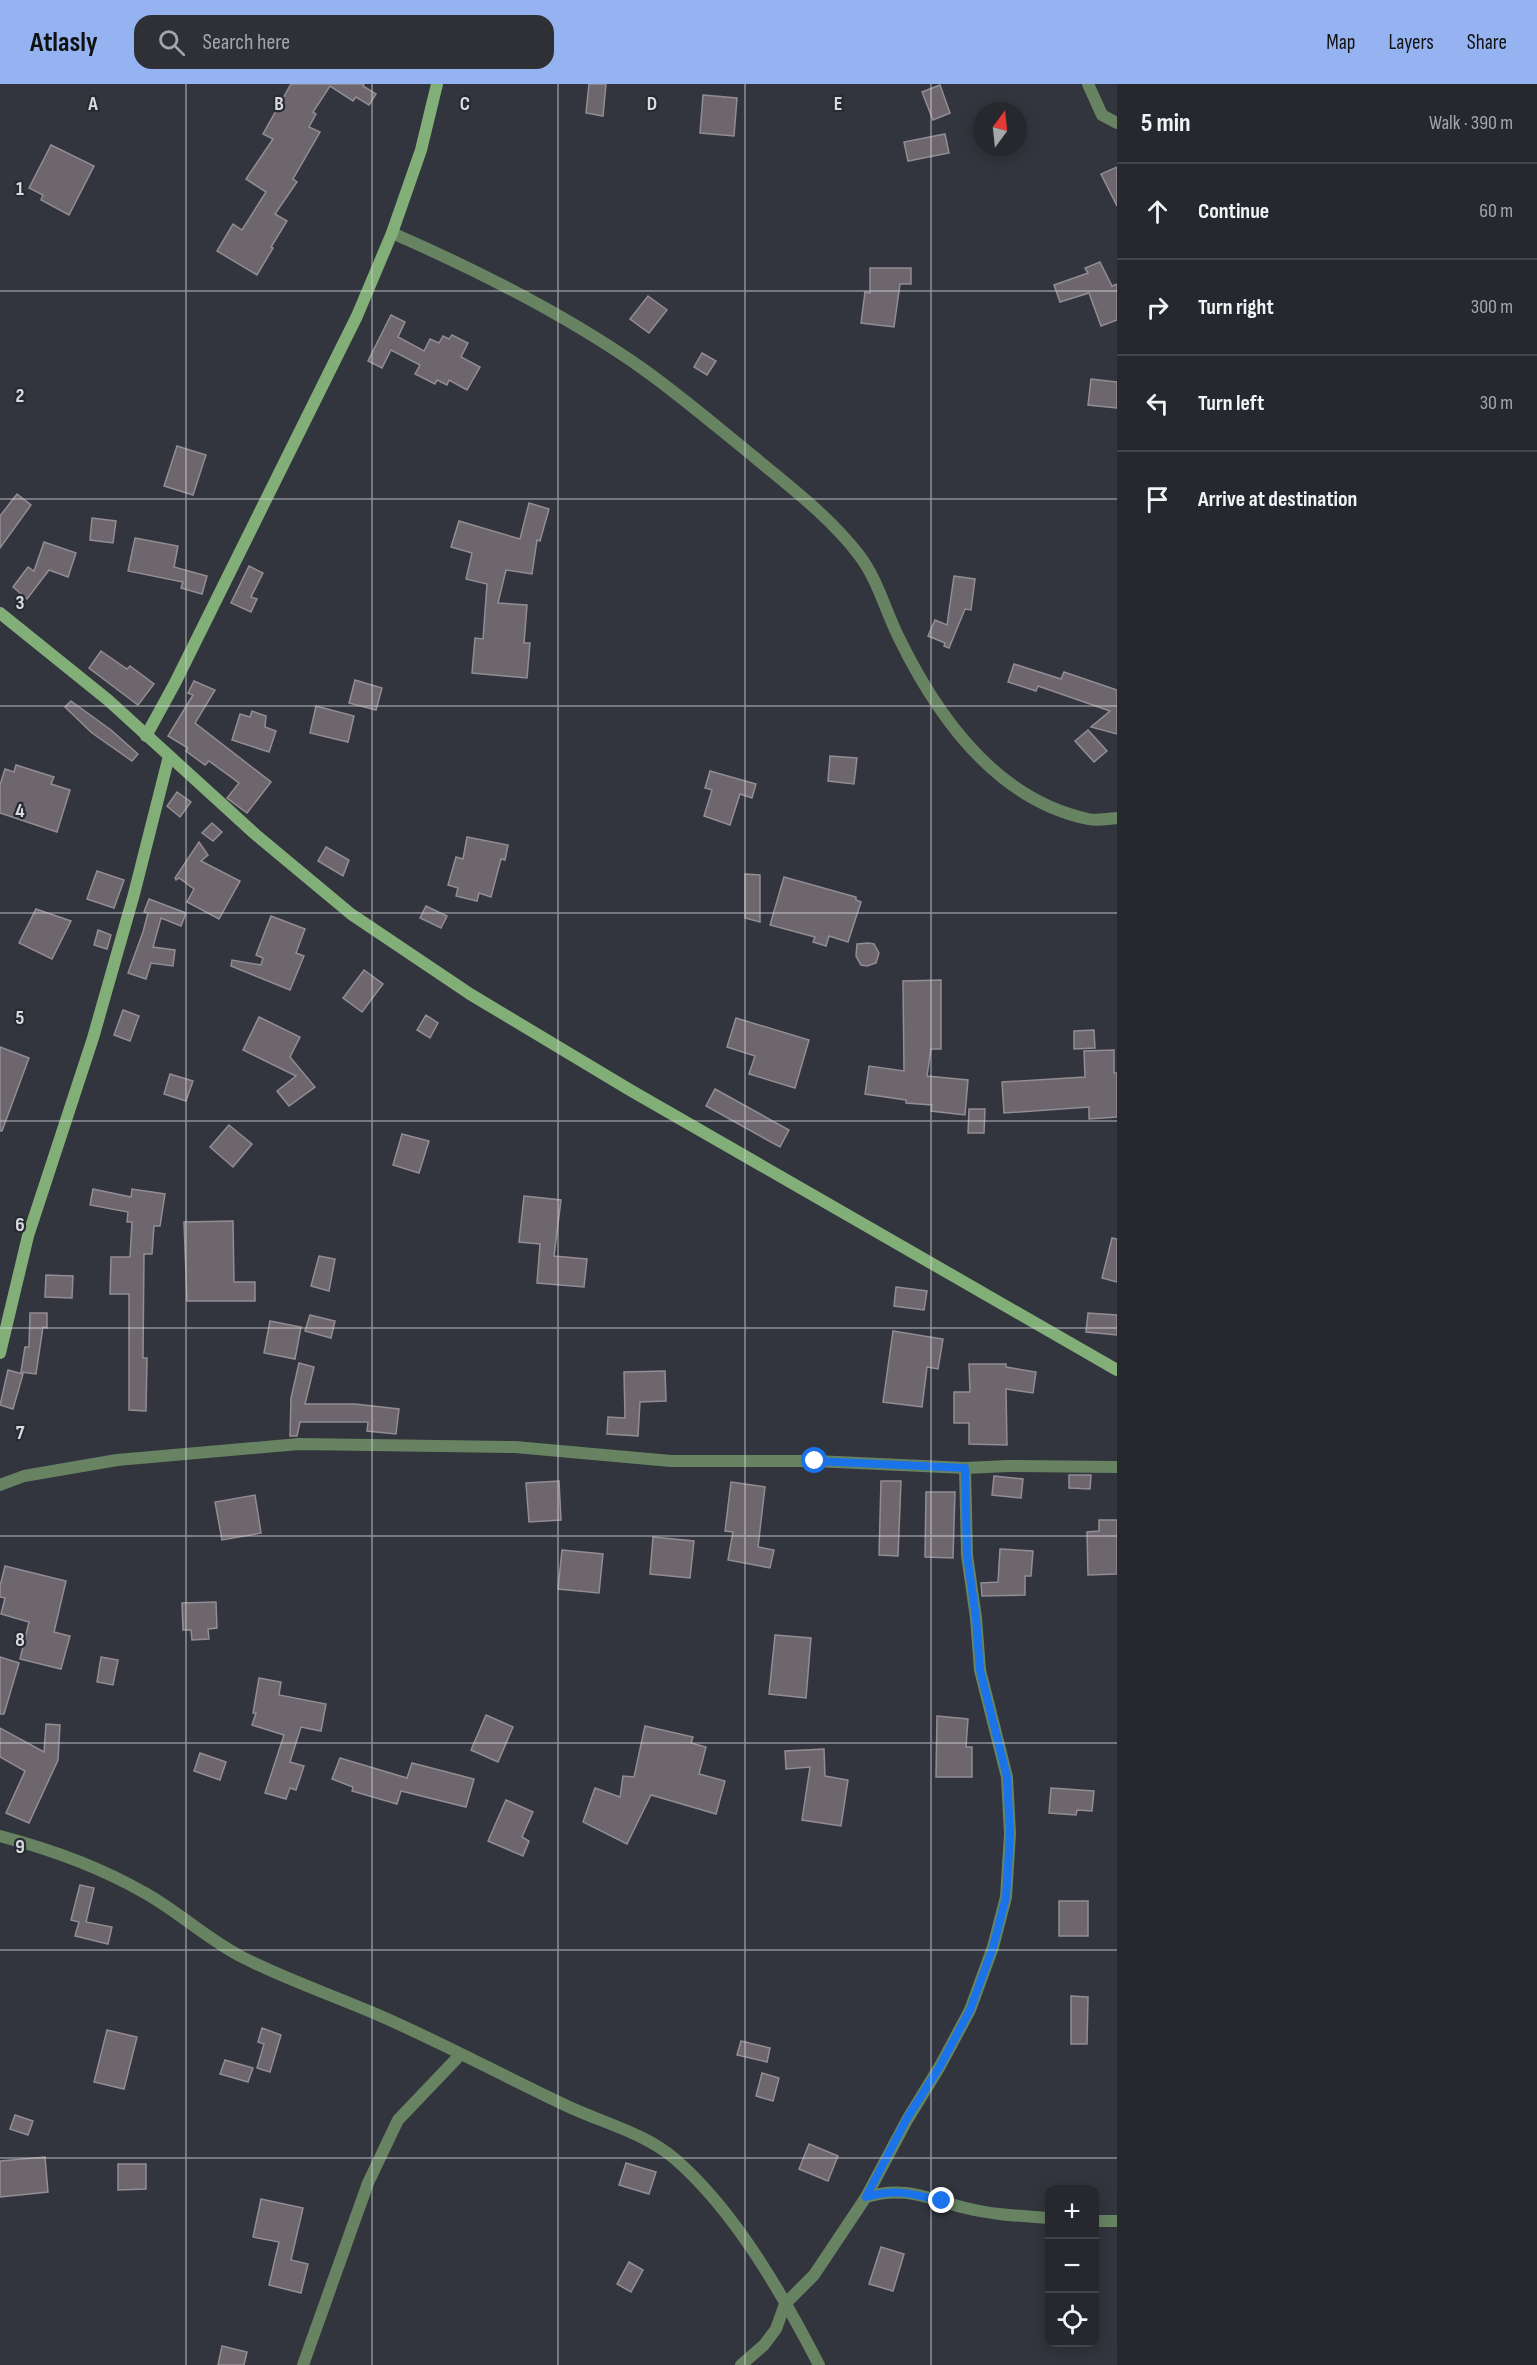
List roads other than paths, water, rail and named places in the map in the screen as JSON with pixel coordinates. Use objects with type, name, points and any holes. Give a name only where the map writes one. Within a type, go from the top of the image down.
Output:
[{"type":"main road","points":[[146,736],[175,683],[357,316],[392,232],[421,150],[438,84]]},
{"type":"main road","points":[[0,613],[108,700],[255,834],[351,914],[470,994],[630,1090],[1117,1370]]},
{"type":"main road","points":[[0,1353],[28,1236],[93,1038],[134,894],[169,756]]},
{"type":"street","points":[[1088,84],[1102,115],[1117,123]]},
{"type":"street","points":[[392,232],[468,266],[558,316],[642,368],[702,414],[829,521],[860,556],[875,581],[898,636],[925,687],[949,724],[978,754],[1020,792],[1050,807],[1090,820],[1117,819]]},
{"type":"street","points":[[0,1485],[24,1476],[117,1460],[299,1444],[515,1447],[671,1461],[815,1461],[965,1468],[1117,1467]]},
{"type":"street","points":[[741,2365],[764,2345],[776,2329],[785,2304],[814,2275],[866,2197],[906,2120],[940,2066],[970,2010],[993,1947],[1006,1897],[1010,1834],[1007,1777],[980,1670],[976,1618],[967,1555],[965,1468]]},
{"type":"street","points":[[0,1836],[39,1846],[145,1892],[210,1939],[243,1958],[379,2015],[574,2109],[659,2147],[674,2157],[707,2191],[727,2216],[785,2304],[819,2365]]},
{"type":"street","points":[[303,2365],[368,2183],[398,2120],[460,2055]]},
{"type":"street","points":[[866,2197],[887,2191],[906,2192],[967,2209],[1045,2217]]},
{"type":"street","points":[[1099,2222],[1117,2221]]}]
